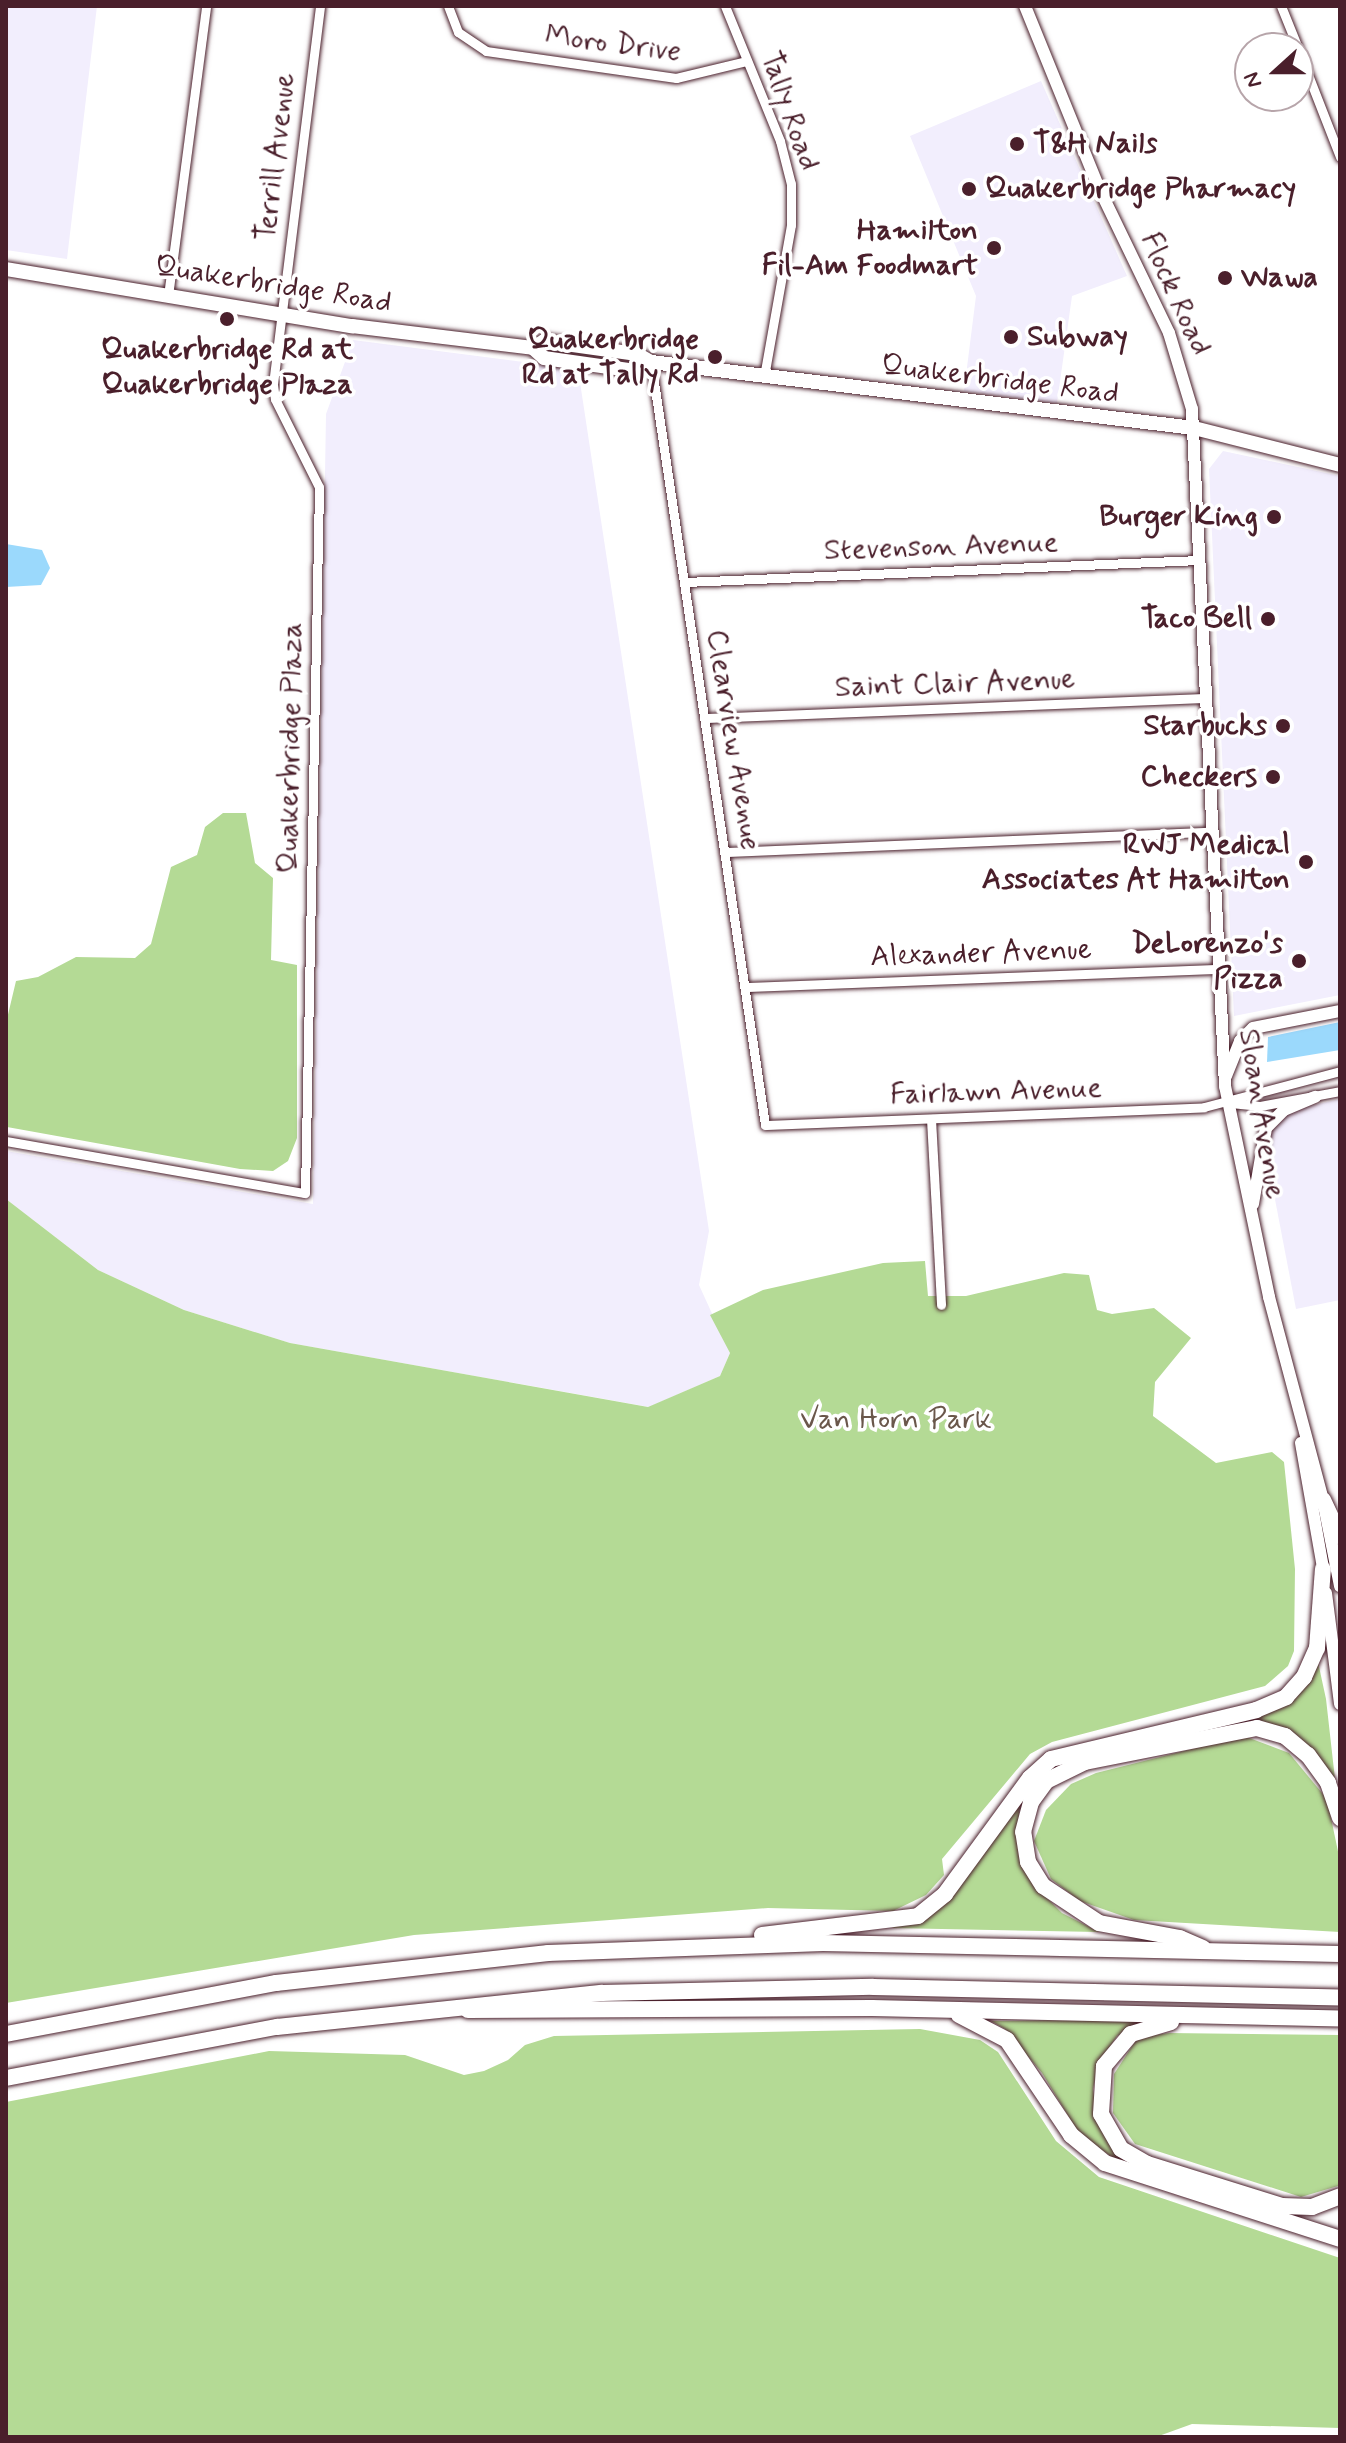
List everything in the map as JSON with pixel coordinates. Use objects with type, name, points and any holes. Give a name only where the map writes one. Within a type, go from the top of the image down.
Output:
[{"type":"highway","points":[[1323,1500],[1340,1536]]},
{"type":"highway","points":[[713,1944],[918,1916],[945,1894],[1030,1778],[1051,1759],[1279,1701],[1298,1685],[1315,1654],[1323,1569]]},
{"type":"highway","points":[[1212,1951],[1180,1938],[1099,1923],[1049,1892],[1028,1862],[1023,1841],[1028,1809],[1046,1781],[1085,1762],[1257,1728],[1285,1736],[1308,1755],[1328,1783],[1340,1818]]},
{"type":"highway","points":[[6,2034],[159,2002],[338,1974],[507,1956],[713,1944],[1340,1954]]},
{"type":"highway","points":[[6,2078],[221,2035],[439,2006],[778,1987],[1340,1998]]},
{"type":"highway","points":[[439,2006],[495,2014],[946,2010],[1340,2019]]},
{"type":"highway","points":[[946,2010],[1007,2040],[1071,2135],[1105,2163],[1340,2239]]},
{"type":"highway","points":[[1242,2018],[1156,2024],[1124,2039],[1109,2057],[1099,2082],[1106,2128],[1121,2149],[1141,2161],[1282,2206],[1312,2207],[1340,2196]]},
{"type":"main road","name":"Flock Road","points":[[1025,6],[1098,186],[1169,333],[1194,428]]},
{"type":"main road","name":"Quakerbridge Road","points":[[6,269],[280,314],[533,348],[544,341],[637,354],[651,362],[1194,428],[1340,465]]},
{"type":"main road","name":"Sloan Avenue","points":[[1194,428],[1224,1079],[1251,1215],[1298,1420],[1323,1569],[1340,1704]]},
{"type":"main road","points":[[1224,1079],[1250,1030],[1340,1011]]},
{"type":"main road","points":[[1251,1215],[1266,1128],[1284,1110],[1315,1097]]},
{"type":"main road","name":"Sloan Avenue","points":[[1298,1420],[1323,1500],[1340,1586]]},
{"type":"street","points":[[168,296],[206,6]]},
{"type":"street","name":"Terrill Avenue","points":[[280,314],[320,6]]},
{"type":"street","name":"Moro Drive","points":[[448,6],[458,32],[486,51],[676,78],[709,74],[747,61]]},
{"type":"street","name":"Tally Road","points":[[725,6],[783,152],[792,203],[764,377]]},
{"type":"street","points":[[1281,6],[1292,32]]},
{"type":"street","points":[[1314,90],[1340,157]]},
{"type":"street","name":"Quakerbridge Plaza","points":[[6,1141],[305,1193],[319,487],[275,399],[280,314]]},
{"type":"street","name":"Clearview Avenue","points":[[651,362],[765,1125]]},
{"type":"street","name":"Stevenson Avenue","points":[[685,582],[1199,560]]},
{"type":"street","name":"Saint Clair Avenue","points":[[705,718],[1206,698]]},
{"type":"street","points":[[726,852],[1211,832]]},
{"type":"street","name":"Alexander Avenue","points":[[746,987],[1217,969]]},
{"type":"street","name":"Fairlawn Avenue","points":[[1228,1103],[1257,1090],[1340,1071]]},
{"type":"street","name":"Fairlawn Avenue","points":[[765,1125],[1228,1103],[1260,1106],[1340,1091]]},
{"type":"street","points":[[931,1119],[941,1305]]},
{"type":"shaded area","points":[[6,6],[97,6],[67,259],[6,250]]},
{"type":"shaded area","points":[[1041,81],[1127,276],[1072,296],[1057,403],[964,391],[976,296],[910,136]]},
{"type":"shaded area","points":[[353,340],[578,369],[709,1231],[699,1285],[730,1353],[720,1376],[649,1407],[290,1343],[184,1310],[98,1270],[6,1199],[6,1151],[313,1204],[326,414]]},
{"type":"shaded area","points":[[1223,451],[1340,476],[1340,995],[1234,1016],[1209,469]]},
{"type":"shaded area","points":[[1340,1099],[1340,1300],[1296,1309],[1265,1147],[1274,1123],[1300,1108]]},
{"type":"green space","points":[[223,813],[246,813],[255,863],[273,878],[271,960],[297,965],[297,1138],[288,1161],[273,1171],[240,1169],[7,1127],[6,1023],[16,981],[38,977],[76,957],[135,958],[151,944],[171,867],[197,855],[205,827]]},
{"type":"green space","name":"Van Horn Park","points":[[6,1199],[98,1270],[184,1310],[290,1343],[648,1407],[720,1376],[730,1353],[710,1315],[763,1290],[883,1263],[925,1261],[928,1296],[966,1296],[1064,1273],[1089,1275],[1097,1310],[1112,1314],[1154,1308],[1191,1338],[1155,1382],[1153,1416],[1216,1463],[1272,1452],[1284,1462],[1295,1569],[1294,1651],[1288,1666],[1265,1686],[1052,1742],[1030,1754],[942,1859],[944,1875],[926,1895],[893,1911],[768,1908],[414,1935],[6,2003]]},
{"type":"green space","points":[[1318,1662],[1326,1699],[1335,1779],[1273,1726],[1253,1717],[1294,1700]]},
{"type":"green space","points":[[1244,1736],[1289,1753],[1327,1799],[1340,1861],[1340,1932],[1134,1920],[1080,1901],[1051,1879],[1034,1841],[1046,1810],[1071,1784],[1096,1773]]},
{"type":"green space","points":[[1020,1805],[1018,1826],[1034,1885],[1062,1913],[1099,1932],[891,1928],[930,1915]]},
{"type":"green space","points":[[1149,2019],[1117,2036],[1098,2065],[1093,2089],[1096,2113],[1124,2160],[1121,2163],[1080,2135],[1042,2073],[1005,2029],[991,2021]]},
{"type":"green space","points":[[920,2029],[980,2040],[998,2052],[1056,2141],[1099,2177],[1340,2258],[1340,2428],[1192,2424],[1156,2437],[6,2437],[6,2102],[269,2051],[405,2055],[464,2075],[484,2071],[508,2060],[525,2045],[554,2036]]},
{"type":"green space","points":[[1169,2033],[1340,2035],[1338,2186],[1301,2197],[1135,2144],[1113,2113],[1114,2074],[1138,2037]]},
{"type":"water","points":[[6,544],[42,550],[50,568],[41,585],[6,587]]},
{"type":"water","points":[[1340,1022],[1340,1050],[1267,1062],[1268,1037]]},
{"type":"place","name":"T&H Nails","points":[[1017,144]]},
{"type":"place","name":"Quakerbridge Pharmacy","points":[[969,189]]},
{"type":"place","name":"Hamilton Fil-Am Foodmart","points":[[994,248]]},
{"type":"place","name":"Wawa","points":[[1225,278]]},
{"type":"place","name":"Quakerbridge Rd at Quakerbridge Plaza","points":[[227,319]]},
{"type":"place","name":"Subway","points":[[1011,337]]},
{"type":"place","name":"Quakerbridge Rd at Tally Rd","points":[[715,357]]},
{"type":"place","name":"Burger King","points":[[1274,517]]},
{"type":"place","name":"Taco Bell","points":[[1268,619]]},
{"type":"place","name":"Starbucks","points":[[1283,726]]},
{"type":"place","name":"Checkers","points":[[1273,777]]},
{"type":"place","name":"RWJ Medical Associates At Hamilton","points":[[1306,862]]},
{"type":"place","name":"DeLorenzo's Pizza","points":[[1299,961]]}]
